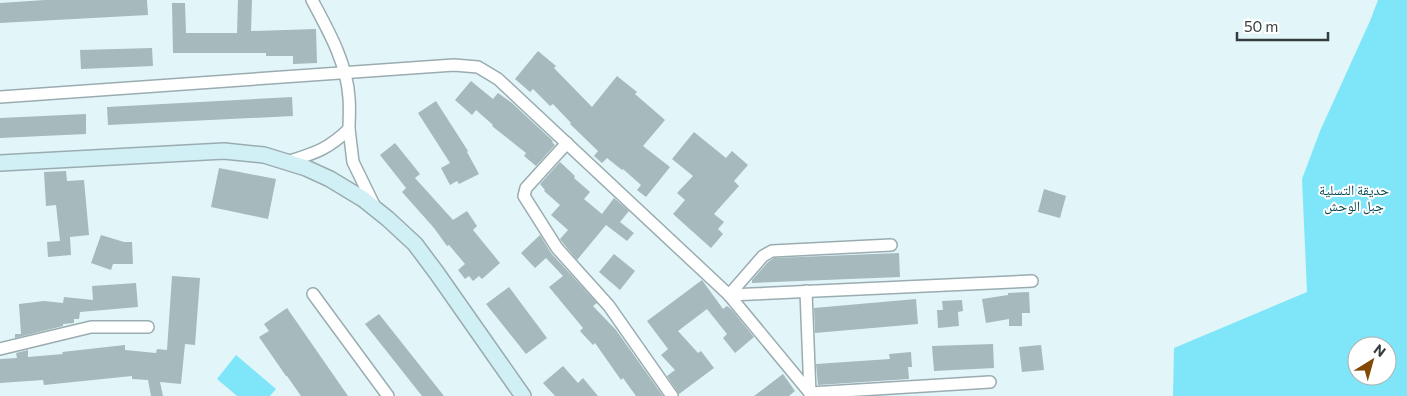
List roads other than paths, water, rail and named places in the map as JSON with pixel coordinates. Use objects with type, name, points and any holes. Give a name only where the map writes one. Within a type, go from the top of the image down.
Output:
[{"type":"street","points":[[312,0],[327,29],[344,72],[349,97],[349,129],[353,162],[377,210]]},
{"type":"street","points":[[0,97],[454,65],[478,67],[498,79],[729,294],[810,394]]},
{"type":"street","points":[[287,162],[319,151],[334,143],[349,129]]},
{"type":"street","points":[[567,143],[526,188],[524,196],[557,248],[609,306],[672,396]]},
{"type":"street","points":[[0,163],[224,151],[264,155],[306,168],[330,179],[363,199],[415,244],[523,396]]},
{"type":"street","points":[[729,294],[763,256],[772,251],[891,245]]},
{"type":"street","points":[[729,294],[1032,281]]},
{"type":"street","points":[[806,292],[810,394]]},
{"type":"street","points":[[313,294],[388,396]]},
{"type":"street","points":[[0,349],[91,328],[148,327]]},
{"type":"street","points":[[810,394],[990,382]]},
{"type":"park label","name":"حديقة التسلية جبل الوحش","points":[[1354,198]]}]
